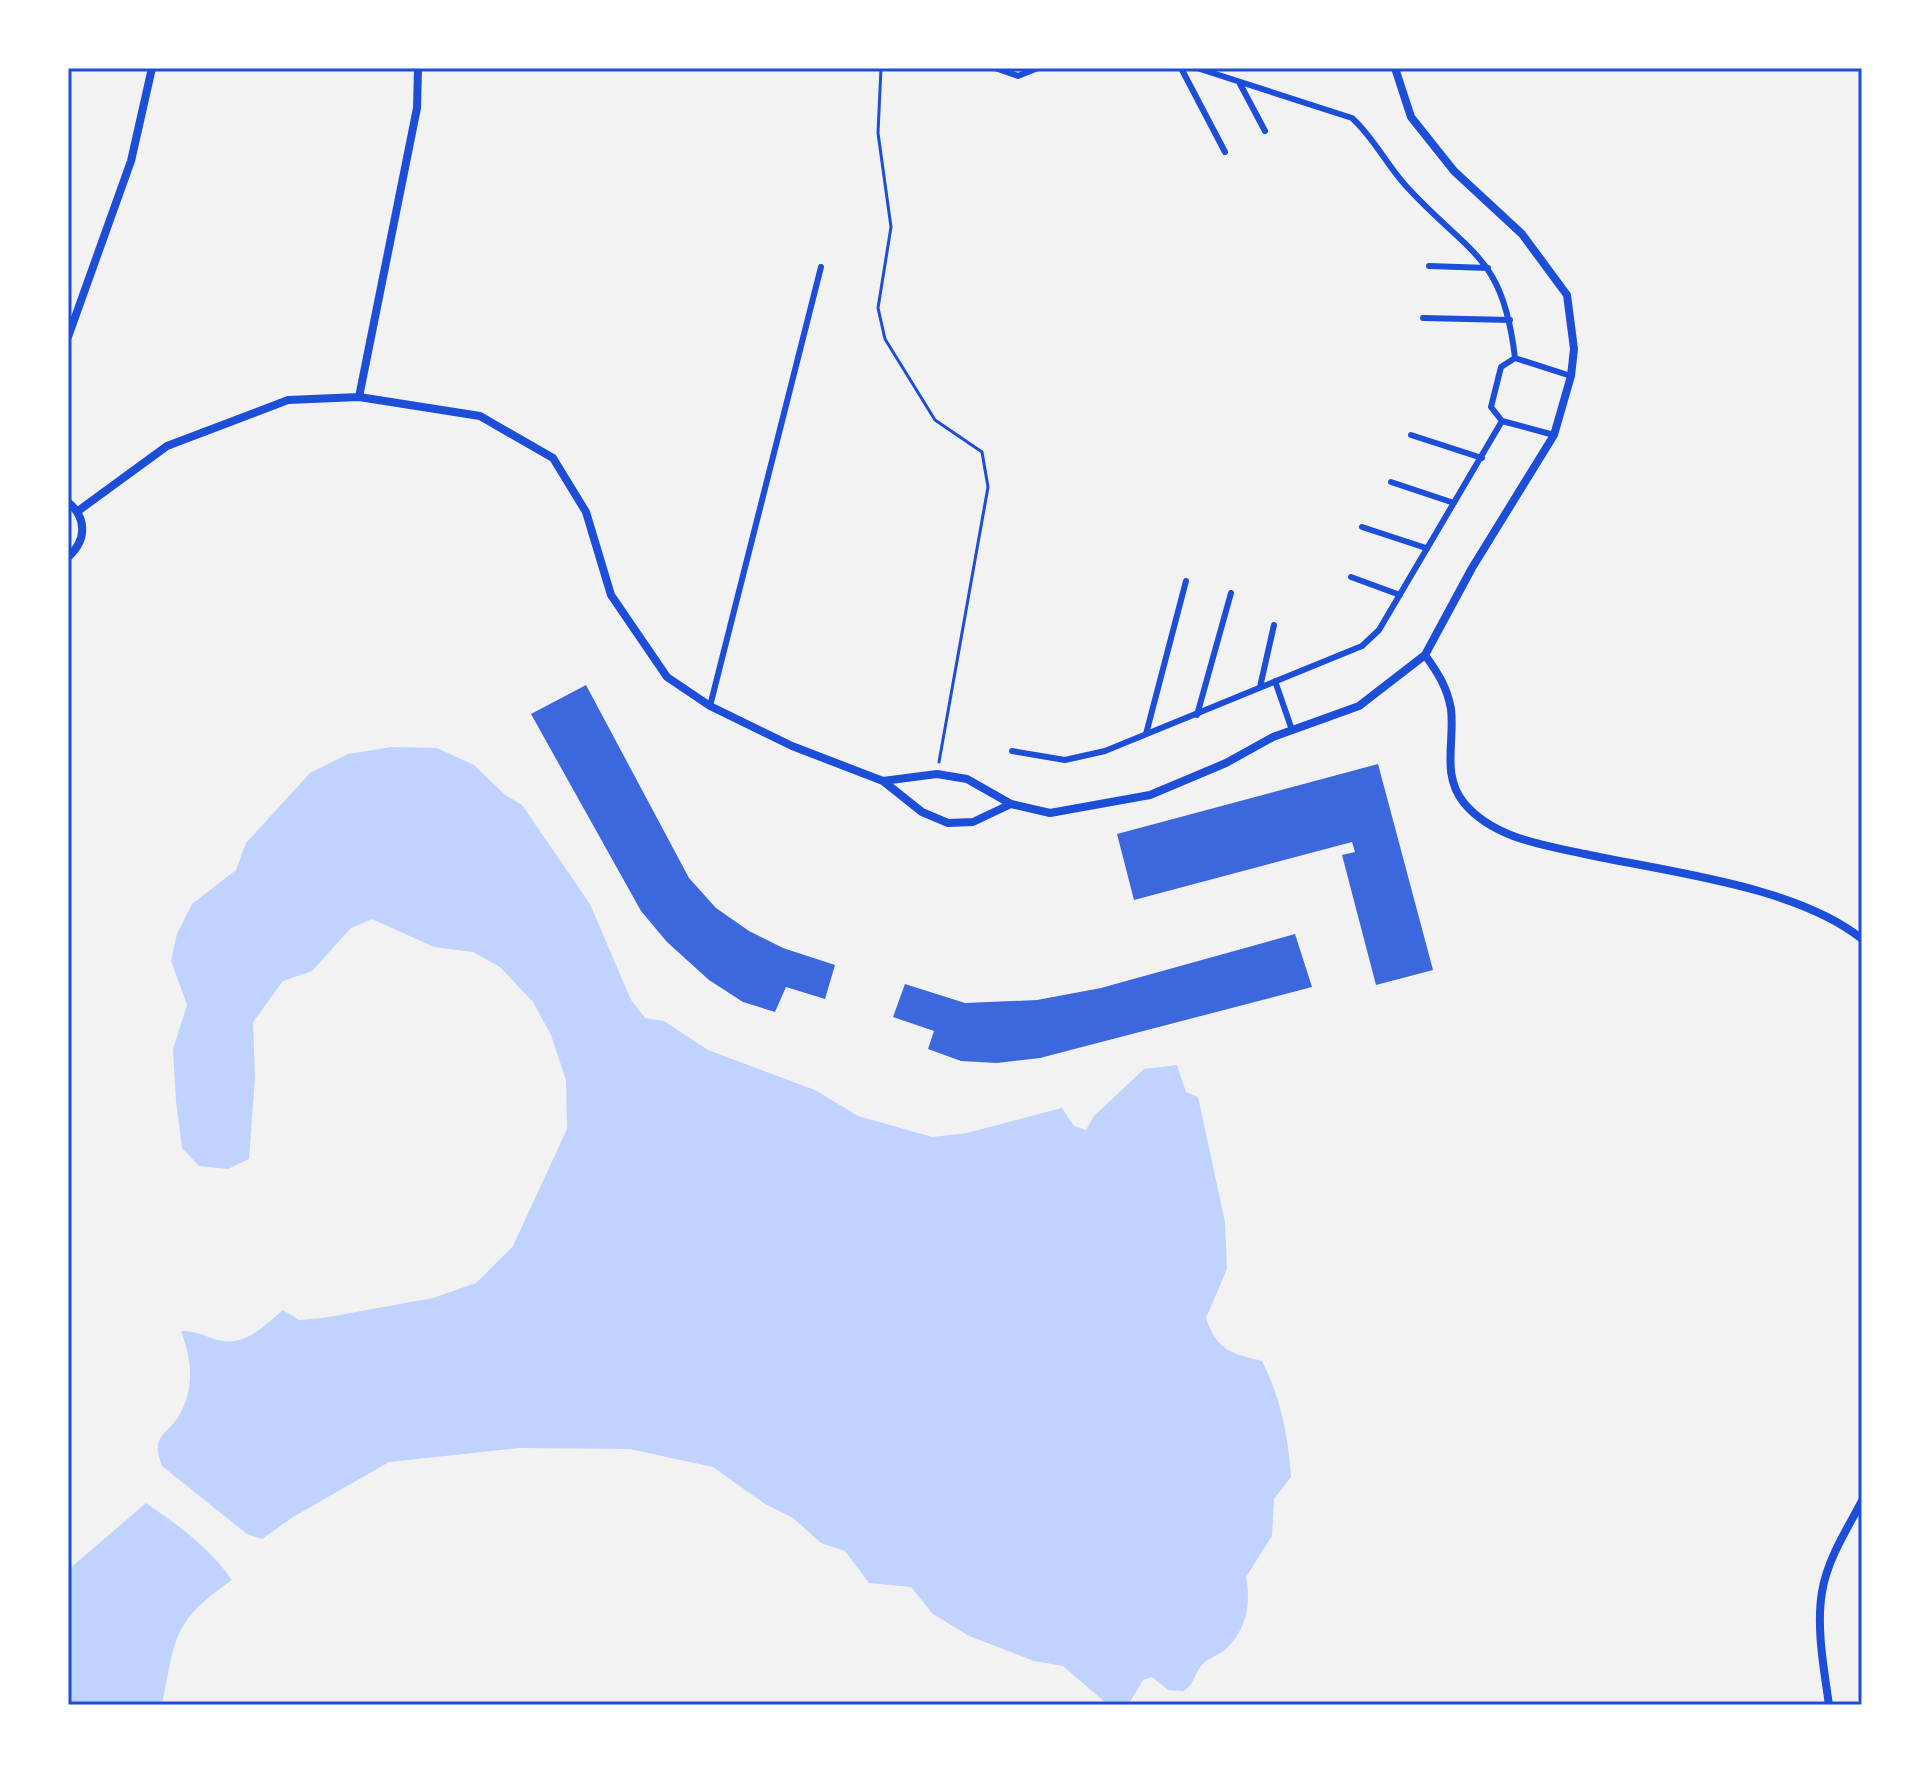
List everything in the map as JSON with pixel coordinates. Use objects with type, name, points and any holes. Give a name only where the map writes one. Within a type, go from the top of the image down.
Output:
[{"type":"street","points":[[68,337],[131,161],[152,68]]},
{"type":"street","points":[[359,397],[417,108],[418,68]]},
{"type":"street","points":[[883,781],[937,774],[967,779],[1011,804],[1050,813],[1150,795],[1292,730],[1359,706],[1425,655],[1472,568],[1554,435],[1571,376],[1574,349],[1567,295],[1522,234],[1454,171],[1411,117],[1393,69]]},
{"type":"street","points":[[78,511],[167,446],[288,400],[359,397],[480,416],[553,458],[586,512],[611,595],[637,638],[667,677],[710,706],[792,746],[883,781],[922,812],[948,823],[973,822],[1011,804]]},
{"type":"street","points":[[68,502],[78,511],[83,531],[81,541],[68,557]]},
{"type":"street","points":[[1425,655],[1444,681],[1451,712],[1448,761],[1462,801],[1487,825],[1566,850],[1801,903],[1862,939]]},
{"type":"street","points":[[1829,1705],[1822,1655],[1822,1593],[1837,1547],[1862,1501]]},
{"type":"lane","points":[[995,68],[1018,76],[1038,68]]},
{"type":"lane","points":[[1181,68],[1225,152]]},
{"type":"lane","points":[[1197,68],[1352,118],[1367,131],[1405,185],[1478,252],[1501,288],[1510,320],[1515,358]]},
{"type":"lane","points":[[1239,82],[1265,131]]},
{"type":"lane","points":[[1429,266],[1488,268]]},
{"type":"lane","points":[[710,706],[821,267]]},
{"type":"lane","points":[[1423,318],[1510,320]]},
{"type":"lane","points":[[1515,358],[1571,376]]},
{"type":"lane","points":[[1515,358],[1501,367],[1493,388],[1491,407],[1502,421],[1554,435]]},
{"type":"lane","points":[[1012,751],[1065,760],[1105,751],[1362,646],[1379,630],[1502,421]]},
{"type":"lane","points":[[1411,435],[1482,458]]},
{"type":"lane","points":[[1391,482],[1454,503]]},
{"type":"lane","points":[[1362,527],[1426,548]]},
{"type":"lane","points":[[1351,577],[1400,595]]},
{"type":"lane","points":[[1146,734],[1186,581]]},
{"type":"lane","points":[[1197,715],[1231,593]]},
{"type":"lane","points":[[1260,687],[1274,625]]},
{"type":"lane","points":[[1275,681],[1292,730]]},
{"type":"path","points":[[881,68],[878,133],[891,227],[878,308],[885,339],[935,420],[982,452],[988,487],[937,774]]},
{"type":"water","points":[[392,747],[437,748],[474,765],[504,794],[522,805],[590,904],[631,1000],[645,1018],[664,1021],[708,1050],[815,1090],[858,1116],[932,1137],[967,1133],[1062,1108],[1074,1126],[1086,1130],[1094,1116],[1144,1069],[1177,1065],[1186,1092],[1198,1097],[1225,1222],[1227,1269],[1206,1318],[1215,1338],[1226,1349],[1262,1361],[1282,1418],[1291,1477],[1274,1499],[1272,1536],[1246,1577],[1246,1615],[1239,1632],[1227,1648],[1204,1663],[1184,1691],[1168,1690],[1152,1677],[1143,1680],[1130,1702],[1106,1703],[1063,1666],[1034,1661],[969,1636],[933,1614],[911,1587],[869,1583],[845,1551],[821,1543],[793,1518],[765,1504],[713,1467],[630,1449],[519,1448],[389,1462],[293,1517],[262,1539],[247,1534],[162,1466],[159,1441],[181,1412],[190,1382],[189,1361],[181,1331],[237,1341],[254,1334],[283,1310],[299,1320],[323,1318],[433,1298],[476,1283],[513,1246],[567,1129],[566,1080],[551,1035],[533,1002],[500,967],[473,952],[434,947],[372,919],[351,928],[312,971],[283,981],[253,1022],[255,1077],[249,1159],[228,1169],[199,1166],[182,1148],[173,1049],[187,1005],[171,961],[177,934],[192,904],[236,870],[246,843],[310,773],[348,754]]},
{"type":"water","points":[[146,1503],[203,1547],[232,1580],[198,1608],[180,1632],[170,1662],[162,1705],[68,1705],[68,1570]]},
{"type":"building","points":[[586,685],[689,878],[716,908],[749,931],[783,948],[835,965],[825,999],[786,987],[775,1012],[743,1002],[709,980],[667,942],[641,911],[531,714]]},
{"type":"building","points":[[1378,764],[1433,970],[1376,985],[1342,855],[1355,852],[1352,842],[1134,900],[1117,834]]},
{"type":"building","points":[[1295,934],[1312,987],[1040,1058],[997,1063],[961,1061],[928,1049],[934,1031],[893,1017],[905,984],[965,1003],[1037,1000],[1101,988]]}]
